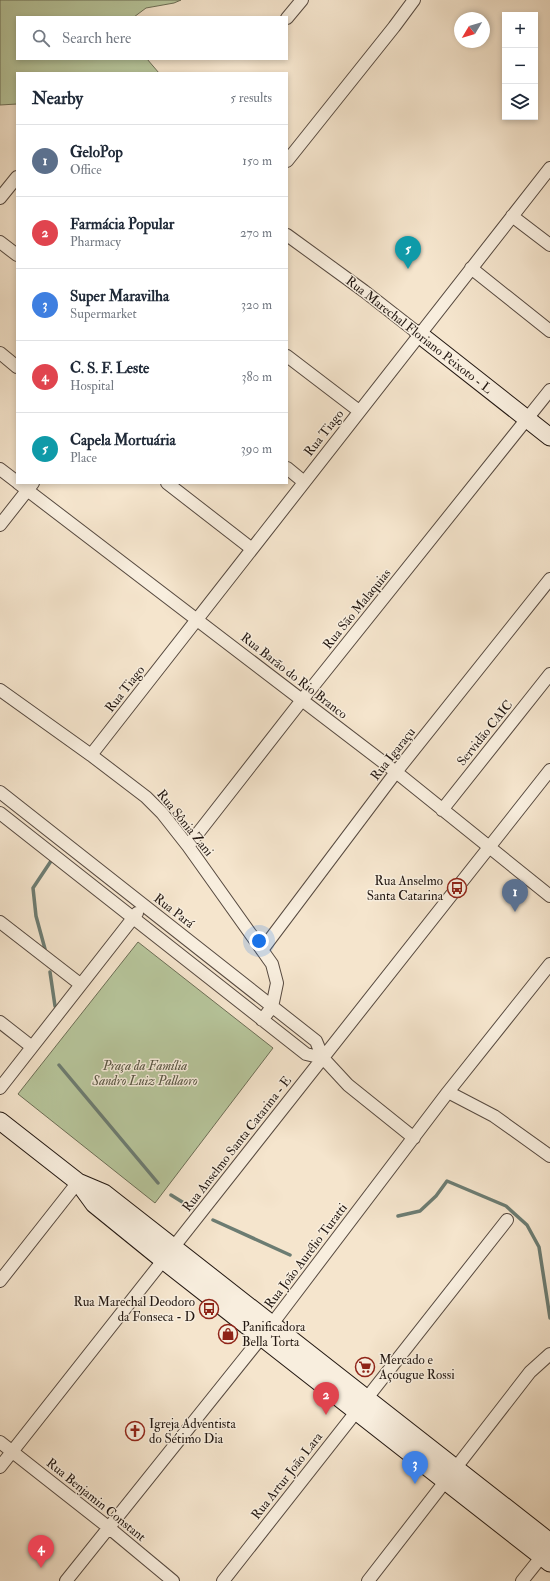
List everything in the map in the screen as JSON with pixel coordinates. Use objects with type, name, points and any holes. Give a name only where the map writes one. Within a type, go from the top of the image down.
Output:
[{"type":"street","points":[[288,17],[302,0]]},
{"type":"street","points":[[288,160],[414,0]]},
{"type":"street","name":"Rua Tiago","points":[[92,755],[550,168]]},
{"type":"street","points":[[0,198],[16,178]]},
{"type":"street","points":[[512,216],[550,245]]},
{"type":"street","name":"Rua Marechal Floriano Peixoto - L","points":[[288,236],[364,291],[550,437]]},
{"type":"street","points":[[0,242],[16,254]]},
{"type":"street","points":[[471,268],[550,331]]},
{"type":"street","points":[[0,353],[16,366]]},
{"type":"street","points":[[288,357],[360,411]]},
{"type":"street","name":"Rua São Malaquias","points":[[188,846],[302,700],[550,390]]},
{"type":"street","name":"Rua Barão do Rio Branco","points":[[0,469],[16,480]]},
{"type":"street","points":[[288,469],[304,482]]},
{"type":"street","points":[[168,484],[252,549]]},
{"type":"street","points":[[0,525],[24,485]]},
{"type":"street","name":"Rua Barão do Rio Branco","points":[[24,485],[396,772],[488,848],[550,896]]},
{"type":"street","name":"Rua Igaraçu","points":[[262,950],[396,772],[550,579]]},
{"type":"street","name":"Servidão CAIC","points":[[442,810],[550,674]]},
{"type":"street","name":"Rua Sônia Zani","points":[[0,690],[92,755],[146,797],[162,813],[188,846],[272,964],[277,983],[272,1007],[262,1020]]},
{"type":"street","points":[[0,813],[306,1054],[323,1058],[550,770]]},
{"type":"street","name":"Rua Pará","points":[[0,792],[316,1041],[323,1058],[348,1085],[414,1138]]},
{"type":"street","points":[[0,1088],[143,905]]},
{"type":"street","points":[[0,922],[80,984]]},
{"type":"street","name":"Rua João Aurélio Turatti","points":[[66,1581],[267,1331],[448,1092],[550,964]]},
{"type":"street","points":[[0,1022],[32,1047]]},
{"type":"street","name":"Rua Anselmo Santa Catarina - E","points":[[168,1254],[323,1058]]},
{"type":"street","points":[[448,1092],[494,1116],[550,1156]]},
{"type":"street","points":[[0,1121],[78,1182],[94,1204],[168,1254],[548,1551],[522,1581]]},
{"type":"street","points":[[0,1281],[78,1182]]},
{"type":"street","name":"Rua Artur João Lara","points":[[223,1581],[507,1220]]},
{"type":"street","points":[[0,1467],[168,1254]]},
{"type":"street","points":[[368,1581],[530,1372],[550,1354]]},
{"type":"street","name":"Rua Benjamin Constant","points":[[0,1442],[108,1527],[173,1581]]},
{"type":"green space","points":[[0,0],[181,0],[174,3],[146,8],[135,16],[16,16],[16,60],[148,60],[158,72],[16,72],[16,104],[0,105]]},
{"type":"green space","name":"Praça da Família Sandro Luiz Pallaoro","points":[[138,942],[273,1048],[155,1203],[18,1094]]},
{"type":"waterway","points":[[45,949],[36,916],[33,888],[51,861]]},
{"type":"waterway","points":[[50,972],[55,1006]]},
{"type":"waterway","points":[[59,1065],[158,1183]]},
{"type":"waterway","points":[[398,1216],[420,1211],[436,1196],[447,1181],[506,1206],[527,1225],[539,1247],[550,1318]]},
{"type":"waterway","points":[[171,1195],[192,1208]]},
{"type":"waterway","points":[[213,1220],[290,1255]]},
{"type":"place","name":"Capela Mortuária","points":[[408,269]]},
{"type":"place","name":"Rua Anselmo Santa Catarina","points":[[457,888]]},
{"type":"place","name":"GeloPop","points":[[515,912]]},
{"type":"place","name":"Rua Marechal Deodoro da Fonseca - D","points":[[209,1309]]},
{"type":"place","name":"Panificadora Bella Torta","points":[[228,1334]]},
{"type":"place","name":"Mercado e Açougue Rossi","points":[[365,1367]]},
{"type":"place","name":"Farmácia Popular","points":[[326,1415]]},
{"type":"place","name":"Igreja Adventista do Sétimo Dia","points":[[135,1431]]},
{"type":"place","name":"Super Maravilha","points":[[415,1484]]},
{"type":"place","name":"C. S. F. Leste","points":[[41,1568]]}]
